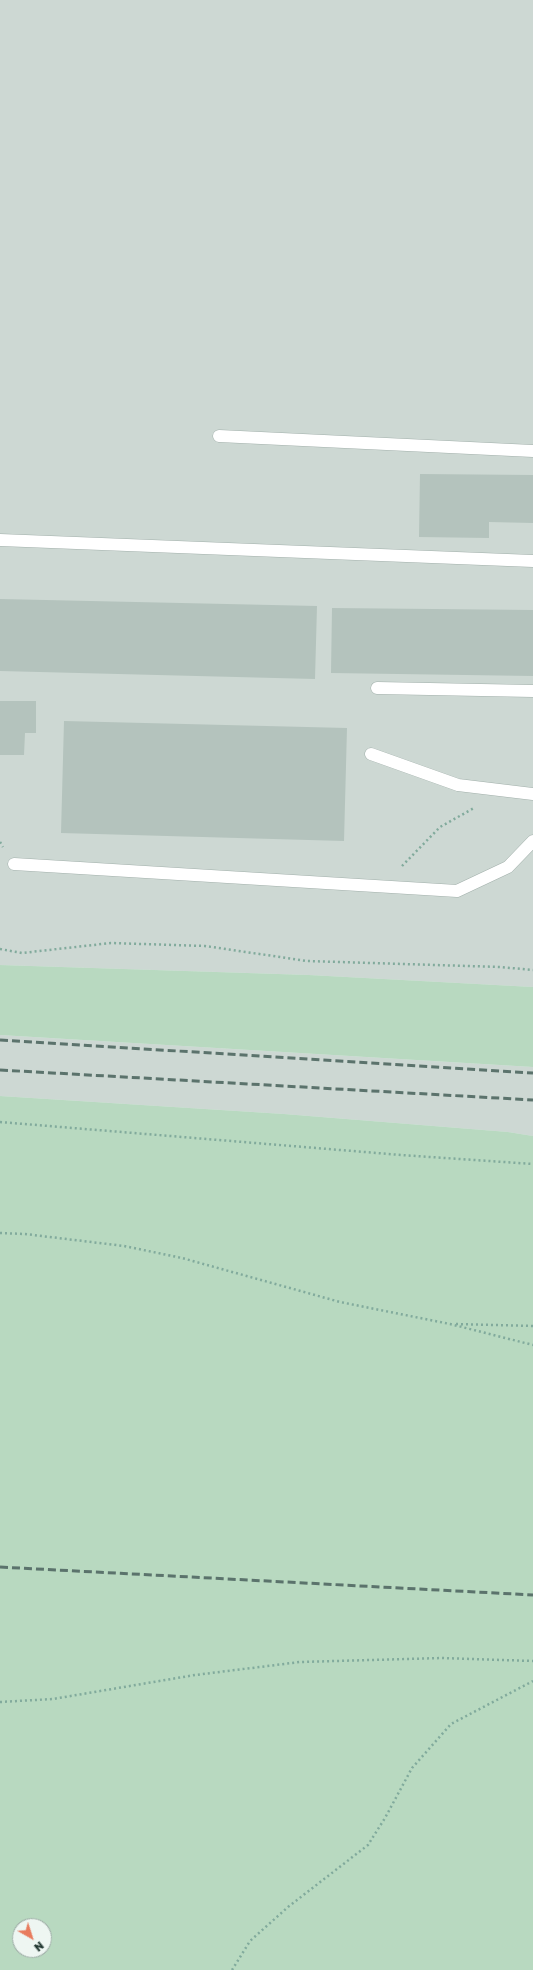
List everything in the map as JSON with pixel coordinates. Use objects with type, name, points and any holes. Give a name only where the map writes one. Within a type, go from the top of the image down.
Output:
[{"type":"lane","points":[[219,436],[533,451]]},
{"type":"lane","points":[[0,540],[533,561]]},
{"type":"lane","points":[[377,688],[533,691]]},
{"type":"lane","points":[[371,754],[458,785],[533,794]]},
{"type":"lane","points":[[14,864],[456,891],[508,867],[533,841]]},
{"type":"path","points":[[383,887],[440,827],[476,807]]},
{"type":"path","points":[[0,949],[22,953],[111,943],[205,946],[307,961],[493,967],[533,970]]},
{"type":"path","points":[[0,1122],[401,1155],[533,1164]]},
{"type":"path","points":[[0,1233],[24,1234],[124,1246],[182,1258],[340,1302],[450,1324],[533,1345]]},
{"type":"path","points":[[450,1324],[533,1326]]},
{"type":"path","points":[[0,1702],[53,1699],[195,1675],[300,1662],[442,1658],[533,1661]]},
{"type":"path","points":[[232,1970],[250,1941],[288,1907],[368,1845],[385,1818],[412,1768],[450,1724],[533,1681]]},
{"type":"shaded area","points":[[0,0],[533,0],[533,987],[309,975],[0,965]]},
{"type":"shaded area","points":[[0,1035],[533,1067],[533,1136],[508,1132],[284,1114],[0,1096]]},
{"type":"green space","points":[[0,965],[309,975],[533,987],[533,1067],[0,1035]]},
{"type":"green space","points":[[0,1096],[284,1114],[508,1132],[533,1136],[533,1970],[0,1970]]},
{"type":"building","points":[[420,474],[533,475],[533,523],[489,522],[489,538],[419,537]]},
{"type":"building","points":[[0,599],[317,606],[315,679],[0,671]]},
{"type":"building","points":[[332,608],[533,610],[533,676],[331,673]]},
{"type":"building","points":[[0,701],[36,701],[36,733],[25,733],[24,755],[0,755]]},
{"type":"building","points":[[64,721],[347,728],[344,841],[61,833]]},
{"type":"railway","points":[[0,1040],[533,1073]]},
{"type":"railway","points":[[0,1070],[533,1100]]},
{"type":"railway","points":[[0,1567],[533,1595]]}]
